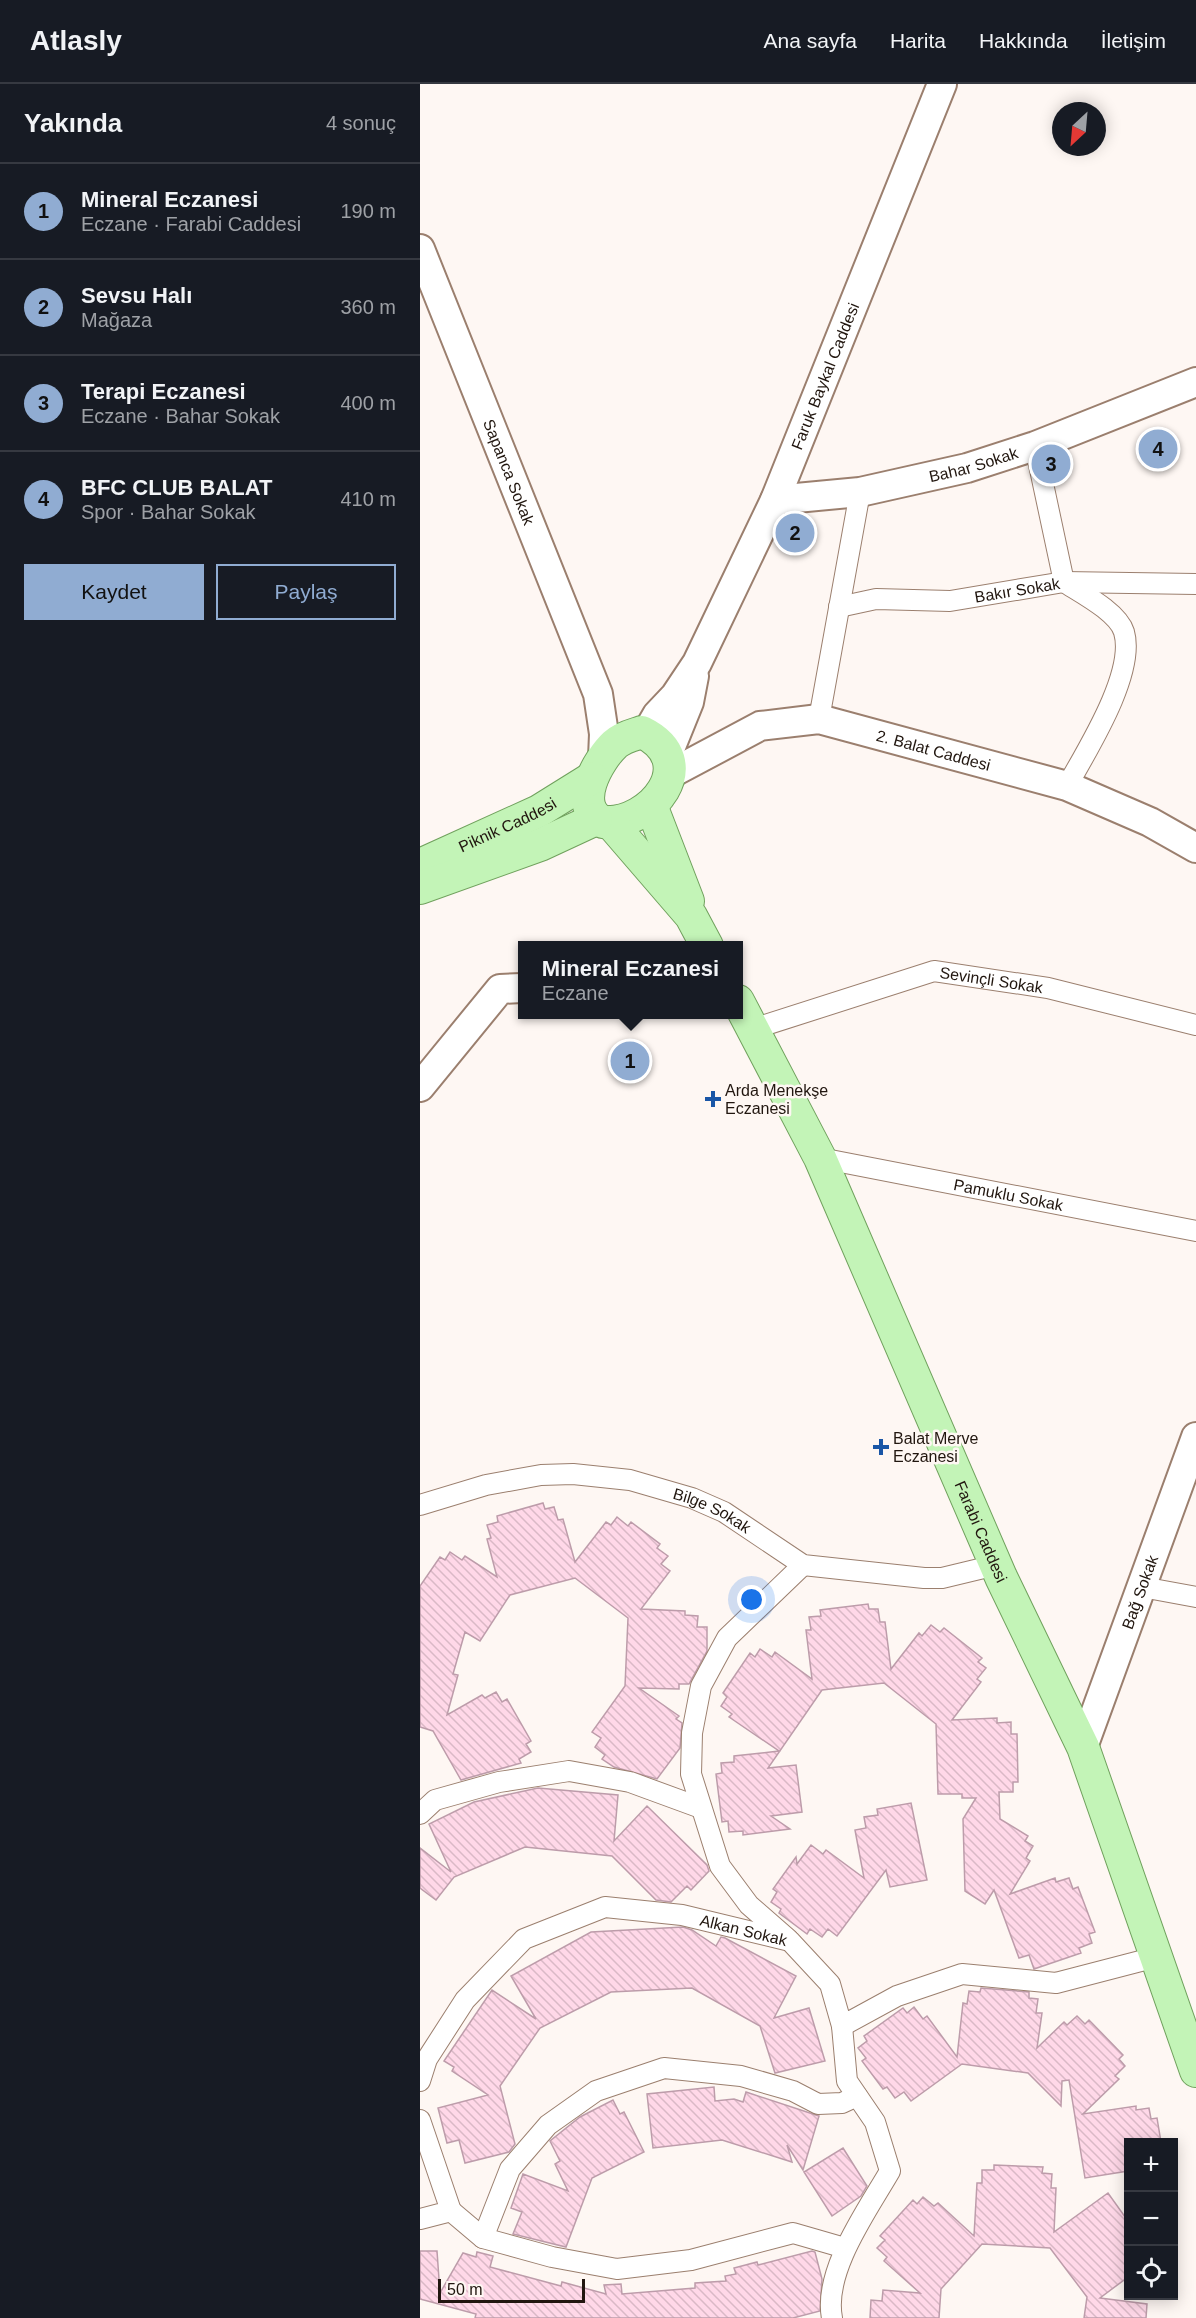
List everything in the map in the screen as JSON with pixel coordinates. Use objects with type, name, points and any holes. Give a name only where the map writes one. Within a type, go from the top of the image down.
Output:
[{"type":"main road","points":[[603,820],[622,821],[651,805],[662,792],[655,749],[616,743],[598,768],[587,798],[603,820],[691,916],[705,941]]},
{"type":"main road","name":"Piknik Caddesi","points":[[420,865],[539,811],[598,768]]},
{"type":"main road","points":[[651,805],[687,892],[691,916]]},
{"type":"main road","name":"Piknik Caddesi","points":[[420,888],[603,820]]},
{"type":"main road","name":"Farabi Caddesi","points":[[743,1010],[820,1158],[996,1565],[1039,1660],[1083,1747],[1196,2071]]},
{"type":"street","name":"Faruk Baykal Caddesi","points":[[655,749],[689,702],[697,663],[775,500],[942,84]]},
{"type":"street","name":"Sapanca Sokak","points":[[422,261],[598,694],[604,734],[598,768]]},
{"type":"street","name":"Bahar Sokak","points":[[775,500],[860,492],[967,468],[1035,446],[1196,382]]},
{"type":"street","points":[[1035,446],[1064,582],[1107,611],[1124,632],[1124,669],[1067,786]]},
{"type":"street","points":[[819,719],[860,492]]},
{"type":"street","name":"Bakır Sokak","points":[[839,607],[876,599],[950,601],[1064,582],[1196,584]]},
{"type":"street","name":"Sapanca Sokak","points":[[598,694],[655,749]]},
{"type":"street","name":"2. Balat Caddesi","points":[[655,749],[760,726],[819,719],[974,759],[1067,786],[1150,822],[1196,848]]},
{"type":"street","name":"Sevinçli Sokak","points":[[753,1029],[934,971],[1048,988],[1196,1025]]},
{"type":"street","points":[[420,1088],[500,990],[518,988]]},
{"type":"street","name":"Pamuklu Sokak","points":[[820,1158],[1196,1231]]},
{"type":"street","name":"Bağ Sokak","points":[[1083,1747],[1196,1437]]},
{"type":"street","name":"Bilge Sokak","points":[[420,1505],[486,1485],[541,1476],[573,1474],[630,1480],[681,1494],[724,1512],[803,1565],[942,1578],[996,1565]]},
{"type":"street","points":[[790,1941],[749,1905],[720,1866],[691,1774],[692,1733],[701,1686],[727,1638],[803,1565]]},
{"type":"street","points":[[1142,1587],[1196,1597]]},
{"type":"street","points":[[420,1814],[435,1800],[499,1782],[569,1771],[630,1782],[701,1808]]},
{"type":"street","name":"Alkan Sokak","points":[[420,2082],[427,2059],[465,2000],[524,1939],[605,1906],[682,1915],[790,1941],[830,1984],[842,2026],[847,2081],[875,2122],[890,2171],[845,2248],[829,2304],[832,2318]]},
{"type":"street","points":[[842,2026],[897,1996],[962,1974],[1056,1983],[1156,1957]]},
{"type":"street","points":[[483,2238],[510,2169],[548,2125],[596,2091],[664,2068],[741,2076],[793,2091],[818,2104],[842,2103],[857,2096]]},
{"type":"street","points":[[420,2120],[451,2211],[483,2238],[552,2257],[617,2269],[691,2260],[793,2233],[845,2248]]},
{"type":"street","points":[[420,2219],[451,2211]]},
{"type":"building","points":[[543,1503],[545,1509],[554,1507],[558,1520],[563,1519],[575,1562],[606,1522],[611,1525],[617,1517],[628,1526],[631,1522],[660,1544],[657,1548],[668,1556],[661,1564],[670,1571],[641,1609],[685,1611],[685,1615],[698,1616],[697,1627],[707,1627],[707,1651],[689,1684],[679,1684],[679,1689],[639,1688],[679,1716],[676,1719],[682,1723],[680,1748],[657,1779],[614,1767],[602,1759],[605,1755],[595,1747],[601,1738],[592,1732],[625,1686],[628,1618],[575,1578],[510,1595],[480,1641],[465,1632],[453,1674],[458,1675],[447,1715],[482,1695],[485,1698],[496,1692],[502,1702],[507,1699],[531,1741],[526,1744],[531,1752],[519,1759],[521,1763],[461,1780],[433,1731],[420,1727],[420,1586],[440,1557],[445,1560],[450,1552],[462,1560],[465,1556],[497,1577],[487,1539],[491,1538],[487,1525],[498,1522],[497,1516]]},
{"type":"building","points":[[868,1604],[869,1609],[878,1609],[880,1622],[885,1622],[891,1669],[919,1633],[922,1636],[931,1625],[940,1632],[944,1628],[982,1658],[978,1662],[986,1668],[977,1679],[981,1682],[952,1720],[997,1718],[997,1723],[1011,1722],[1011,1734],[1017,1734],[1018,1782],[1013,1782],[1013,1792],[999,1792],[1000,1819],[1028,1836],[1025,1841],[1033,1846],[1026,1858],[1030,1861],[1010,1894],[1055,1878],[1056,1882],[1069,1878],[1073,1889],[1078,1887],[1095,1932],[1089,1934],[1092,1943],[1079,1948],[1081,1953],[1034,1969],[1029,1955],[1019,1958],[994,1890],[985,1904],[965,1891],[963,1819],[976,1798],[962,1798],[962,1794],[938,1794],[936,1724],[884,1683],[822,1690],[768,1768],[796,1765],[802,1812],[771,1816],[790,1829],[743,1835],[743,1831],[729,1832],[728,1821],[722,1822],[716,1774],[722,1773],[721,1763],[734,1762],[734,1756],[779,1751],[729,1717],[732,1714],[721,1706],[727,1697],[723,1693],[750,1653],[755,1657],[760,1649],[772,1657],[775,1652],[812,1679],[806,1630],[811,1630],[809,1617],[821,1616],[820,1610]]},
{"type":"building","points":[[538,1788],[618,1795],[614,1841],[647,1806],[707,1865],[709,1871],[691,1890],[687,1886],[671,1902],[656,1900],[612,1856],[525,1847],[454,1877],[436,1900],[420,1888],[420,1848],[451,1872],[429,1824],[474,1802]]},
{"type":"building","points":[[911,1803],[927,1880],[890,1887],[886,1870],[837,1936],[828,1929],[822,1937],[810,1929],[807,1934],[779,1913],[781,1909],[771,1902],[777,1892],[773,1889],[796,1857],[797,1864],[811,1845],[823,1854],[826,1850],[864,1878],[855,1830],[866,1828],[864,1817],[878,1815],[877,1809]]},
{"type":"building","points":[[683,1927],[692,1930],[716,1946],[721,1937],[725,1938],[796,1976],[774,2018],[809,2008],[825,2061],[775,2073],[760,2026],[692,1988],[611,1992],[540,2028],[500,2086],[515,2144],[509,2152],[465,2163],[459,2140],[447,2143],[438,2108],[488,2095],[452,2071],[454,2067],[444,2061],[492,1990],[536,2019],[511,1976],[591,1932]]},
{"type":"building","points":[[981,1988],[1029,1992],[1029,1998],[1038,1999],[1036,2013],[1042,2013],[1037,2048],[1064,2022],[1067,2025],[1077,2016],[1085,2024],[1089,2020],[1123,2055],[1119,2059],[1125,2066],[1115,2076],[1119,2079],[1083,2114],[1136,2106],[1136,2110],[1149,2108],[1151,2119],[1157,2118],[1160,2138],[1124,2138],[1124,2172],[1085,2178],[1069,2080],[1062,2081],[1061,2106],[1028,2073],[962,2064],[911,2101],[904,2092],[895,2098],[887,2087],[883,2089],[862,2061],[866,2058],[858,2048],[867,2041],[864,2036],[903,2008],[907,2013],[914,2007],[923,2019],[927,2016],[957,2057],[963,2003],[967,2004],[969,1991],[980,1992]]},
{"type":"building","points":[[714,2087],[715,2101],[734,2099],[743,2102],[746,2092],[819,2116],[803,2170],[787,2145],[792,2162],[722,2140],[653,2148],[647,2094]]},
{"type":"building","points":[[613,2100],[620,2114],[624,2112],[644,2152],[592,2178],[566,2247],[513,2234],[522,2212],[511,2208],[523,2174],[568,2191],[555,2164],[560,2161],[550,2141],[580,2117]]},
{"type":"building","points":[[843,2148],[867,2186],[861,2196],[832,2216],[804,2172]]},
{"type":"building","points":[[994,2165],[1043,2167],[1042,2173],[1052,2174],[1051,2188],[1056,2188],[1054,2232],[1108,2193],[1124,2215],[1124,2280],[1100,2298],[1147,2304],[1146,2318],[1084,2318],[1087,2297],[1050,2248],[982,2244],[941,2289],[939,2318],[870,2318],[871,2300],[882,2301],[883,2290],[920,2293],[884,2261],[887,2257],[877,2248],[885,2240],[880,2236],[913,2200],[917,2204],[923,2197],[934,2206],[938,2203],[974,2236],[977,2183],[982,2183],[982,2170],[994,2170]]},
{"type":"building","points":[[420,2251],[437,2251],[440,2293],[463,2253],[476,2257],[477,2252],[493,2256],[490,2267],[561,2286],[562,2282],[606,2294],[604,2285],[621,2284],[622,2294],[695,2288],[695,2283],[726,2281],[725,2276],[736,2274],[734,2268],[757,2262],[758,2265],[812,2251],[815,2252],[822,2279],[820,2311],[793,2318],[475,2318],[476,2314],[420,2299]]},
{"type":"place","name":"BFC CLUB BALAT","points":[[1158,449]]},
{"type":"place","name":"Terapi Eczanesi","points":[[1051,464]]},
{"type":"place","name":"Sevsu Halı","points":[[795,533]]},
{"type":"place","name":"Mineral Eczanesi","points":[[630,1061]]},
{"type":"place","name":"Arda Menekşe Eczanesi","points":[[713,1099]]},
{"type":"place","name":"Balat Merve Eczanesi","points":[[881,1447]]}]
